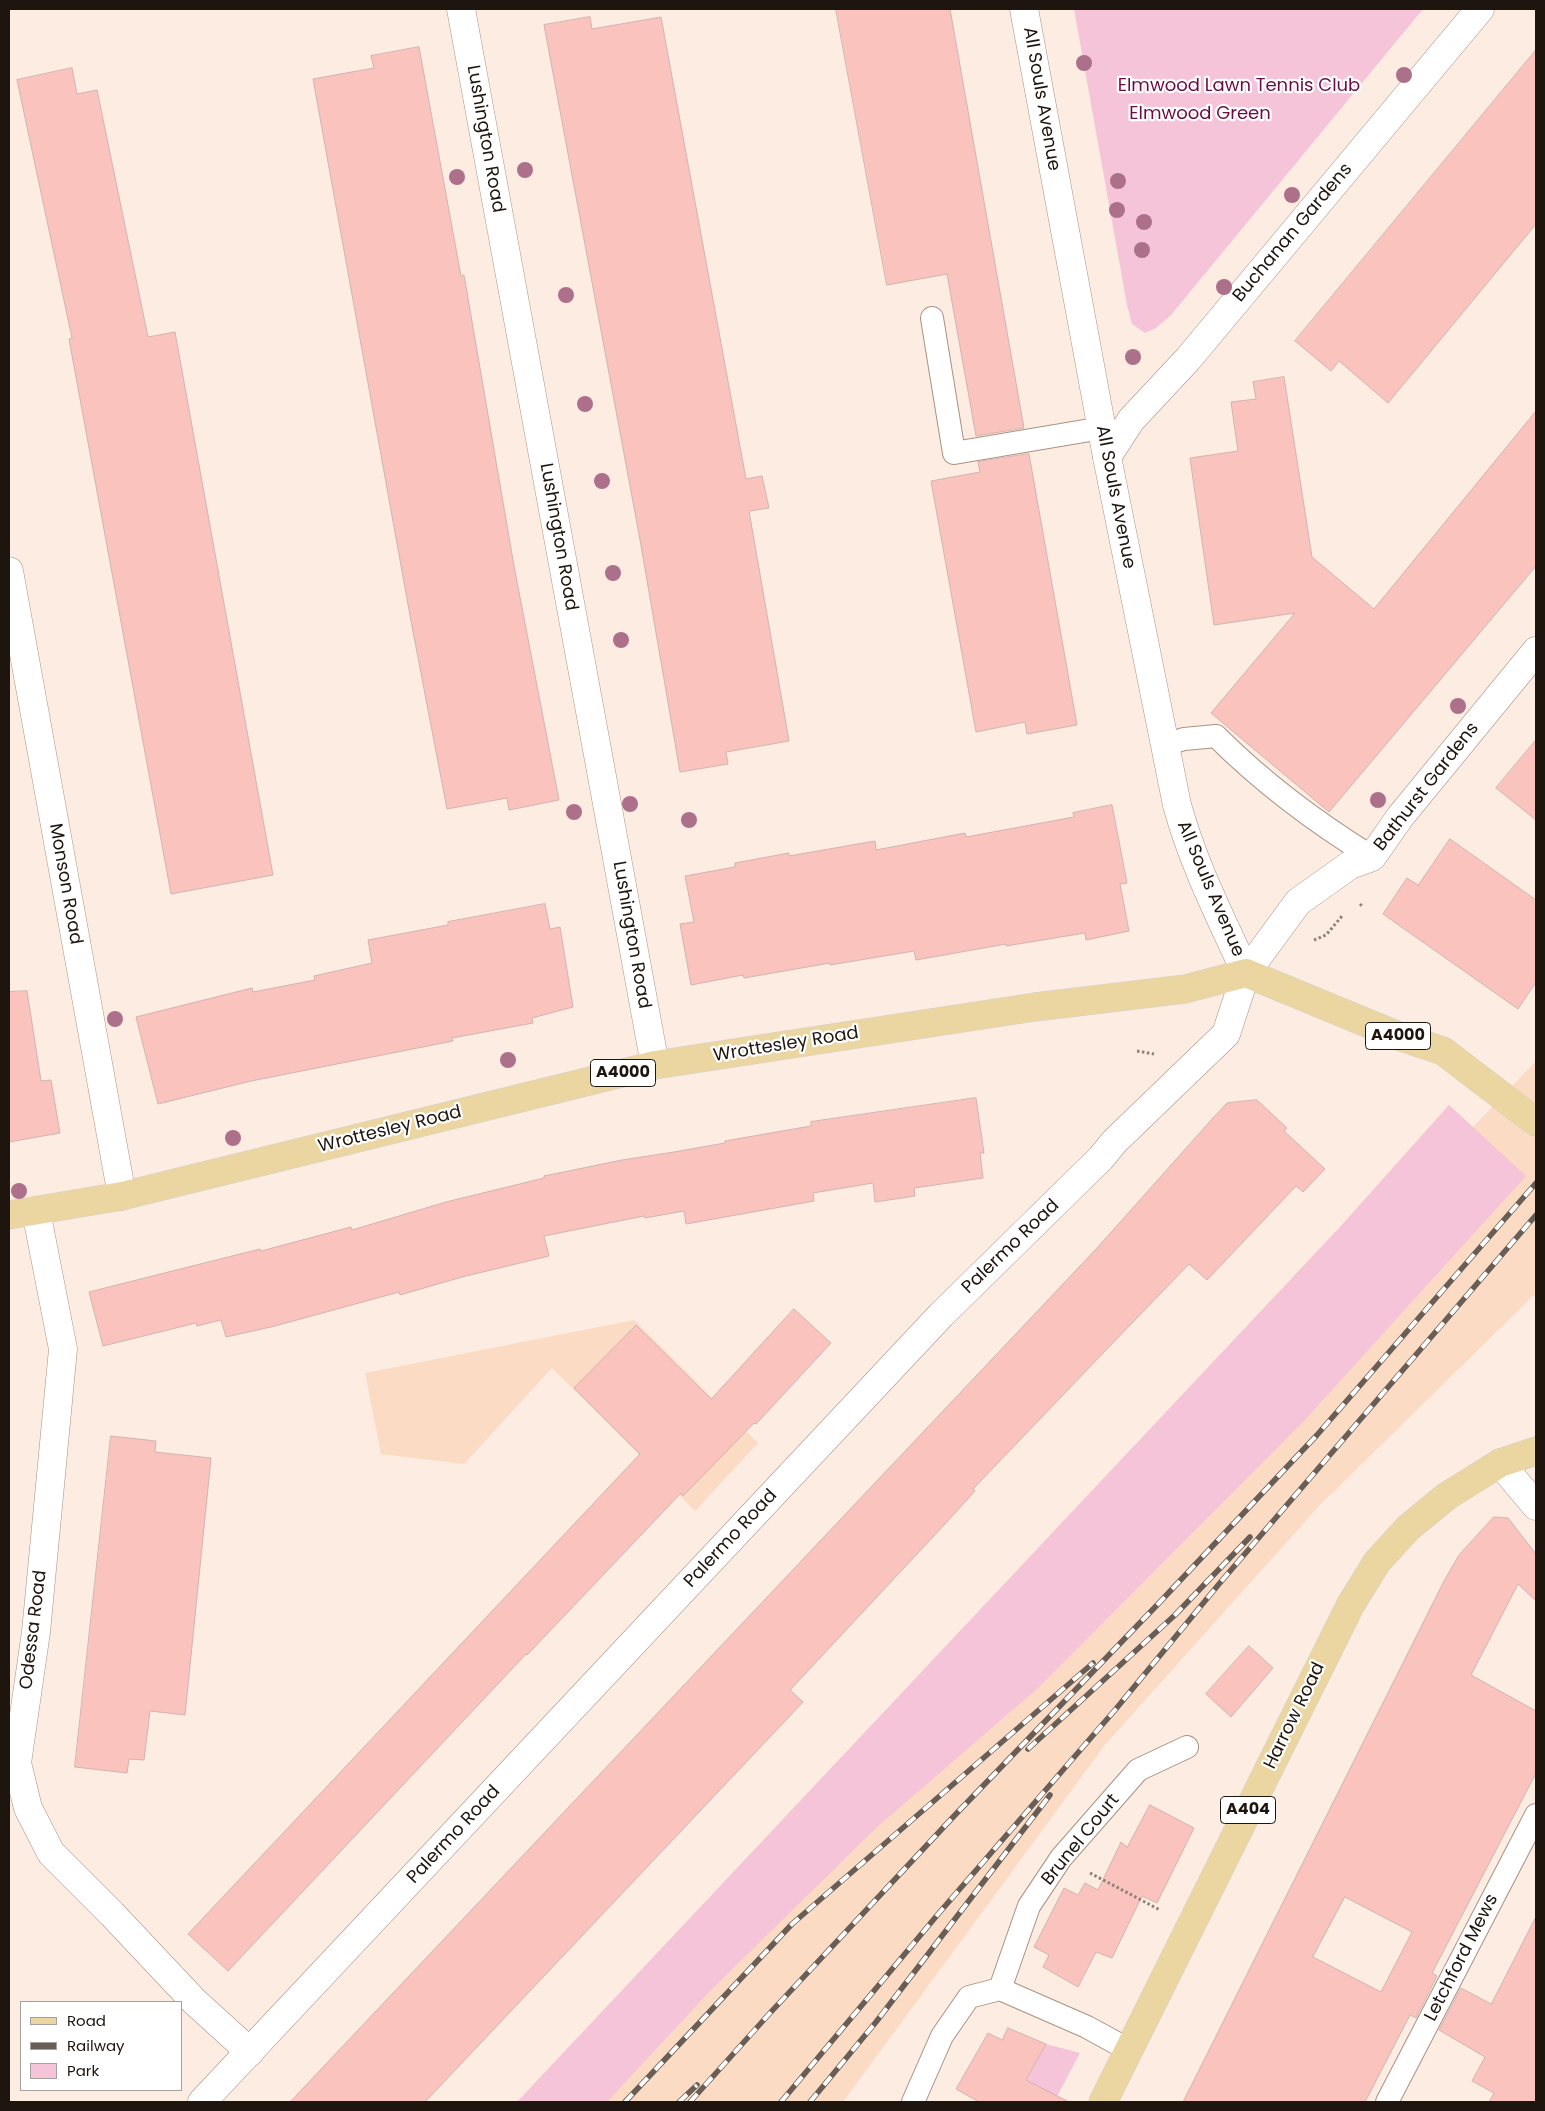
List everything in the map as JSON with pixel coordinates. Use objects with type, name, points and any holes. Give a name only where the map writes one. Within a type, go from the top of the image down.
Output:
[{"type":"main road","name":"Wrottesley Road","points":[[9,1215],[122,1196],[655,1065],[1035,1006],[1185,989],[1246,973]]},
{"type":"main road","name":"A4000","points":[[1246,973],[1401,1037],[1443,1051],[1536,1122]]},
{"type":"main road","name":"Harrow Road","points":[[1103,2102],[1356,1596],[1377,1562],[1408,1528],[1447,1496],[1500,1463],[1536,1451]]},
{"type":"street","name":"Lushington Road","points":[[461,9],[655,1065]]},
{"type":"street","name":"All Souls Avenue","points":[[1024,9],[1107,457],[1177,805],[1187,843],[1211,901],[1246,973]]},
{"type":"street","name":"Buchanan Gardens","points":[[1107,457],[1131,420],[1188,359],[1480,9]]},
{"type":"street","name":"Monson Road","points":[[9,571],[122,1196]]},
{"type":"street","name":"Bathurst Gardens","points":[[1246,973],[1298,902],[1350,865],[1372,857],[1400,816],[1536,651]]},
{"type":"street","name":"Palermo Road","points":[[202,2102],[941,1315],[1101,1158],[1114,1142],[1226,1034],[1246,973]]},
{"type":"street","name":"Odessa Road","points":[[36,1211],[63,1349],[36,1632],[17,1763],[28,1808],[51,1853],[194,2001],[250,2052]]},
{"type":"street","points":[[1500,1463],[1536,1506]]},
{"type":"lane","points":[[932,318],[954,453],[1102,428]]},
{"type":"lane","points":[[1164,745],[1184,739],[1216,736],[1279,794],[1336,835],[1372,857]]},
{"type":"lane","name":"Brunel Court","points":[[1000,1989],[1029,1906],[1061,1858],[1138,1770],[1187,1747]]},
{"type":"lane","name":"Letchford Mews","points":[[1387,2102],[1536,1815]]},
{"type":"lane","points":[[913,2102],[942,2036],[969,1997],[1000,1989],[1087,2027],[1129,2050]]},
{"type":"path","points":[[1061,1858],[1162,1911]]},
{"type":"shaded area","points":[[1536,1061],[1536,1293],[1319,1506],[1104,1746],[843,2102],[517,2102],[1340,1227],[1449,1105],[1473,1127]]},
{"type":"shaded area","points":[[634,1320],[758,1443],[695,1511],[552,1368],[464,1464],[381,1454],[365,1373]]},
{"type":"green space","name":"Elmwood Green","points":[[1074,9],[1423,9],[1171,315],[1156,328],[1145,333],[1132,324],[1127,305]]},
{"type":"green space","points":[[1449,1105],[1526,1176],[1302,1423],[1037,1689],[876,1828],[710,1991],[607,2102],[517,2102],[1340,1227]]},
{"type":"green space","points":[[1046,2044],[1080,2053],[1054,2102],[1013,2102],[1016,2096],[1040,2087],[1026,2080]]},
{"type":"building","points":[[836,9],[950,9],[1024,428],[976,436],[947,274],[887,285]]},
{"type":"building","points":[[590,17],[592,29],[661,17],[746,479],[762,476],[769,508],[749,511],[789,741],[726,752],[728,764],[680,772],[639,534],[544,25]]},
{"type":"building","points":[[419,47],[461,276],[464,275],[514,566],[559,800],[509,810],[507,798],[447,809],[313,79],[374,68],[371,56]]},
{"type":"building","points":[[1536,50],[1536,224],[1388,403],[1339,361],[1331,371],[1295,341]]},
{"type":"building","points":[[72,68],[77,94],[97,90],[148,337],[175,332],[273,875],[171,894],[69,339],[72,338],[17,80]]},
{"type":"building","points":[[1284,377],[1312,557],[1374,609],[1536,411],[1536,566],[1329,812],[1211,713],[1295,613],[1214,625],[1190,458],[1238,451],[1231,402],[1256,399],[1253,382]]},
{"type":"building","points":[[1029,454],[1077,725],[1027,734],[1025,722],[976,732],[931,481],[980,472],[978,462]]},
{"type":"building","points":[[1536,740],[1536,820],[1496,788]]},
{"type":"building","points":[[1112,805],[1127,883],[1120,884],[1129,931],[1086,940],[1085,933],[1006,946],[1006,944],[916,960],[914,951],[744,978],[743,975],[691,985],[680,924],[694,922],[685,876],[735,867],[735,863],[789,853],[789,856],[875,841],[876,850],[965,833],[966,837],[1074,817],[1073,813]]},
{"type":"building","points":[[1450,839],[1536,900],[1536,982],[1518,1009],[1383,914],[1407,878],[1418,885]]},
{"type":"building","points":[[545,904],[550,929],[560,927],[573,1007],[532,1018],[533,1023],[452,1038],[453,1041],[251,1081],[158,1104],[136,1017],[252,988],[253,992],[315,980],[314,976],[372,963],[368,940],[448,925],[448,922]]},
{"type":"building","points":[[27,991],[41,1081],[51,1080],[60,1133],[9,1142],[9,992]]},
{"type":"building","points":[[976,1098],[984,1153],[980,1153],[983,1178],[914,1188],[915,1196],[875,1202],[873,1183],[813,1193],[814,1201],[686,1224],[684,1211],[645,1218],[644,1216],[544,1236],[549,1256],[462,1277],[400,1295],[399,1292],[275,1326],[226,1337],[221,1320],[197,1326],[196,1323],[103,1346],[89,1292],[260,1249],[261,1251],[351,1227],[352,1230],[446,1202],[544,1178],[544,1176],[811,1126],[811,1122]]},
{"type":"building","points":[[1257,1100],[1287,1128],[1284,1131],[1325,1169],[1303,1192],[1296,1186],[1207,1280],[1189,1264],[1106,1350],[973,1489],[975,1491],[945,1524],[790,1690],[803,1702],[425,2102],[290,2102],[1097,1248],[1227,1103]]},
{"type":"building","points":[[794,1309],[831,1343],[756,1424],[754,1423],[683,1496],[681,1493],[526,1654],[228,1971],[188,1934],[640,1454],[574,1388],[636,1325],[711,1399]]},
{"type":"building","points":[[111,1436],[156,1441],[155,1452],[211,1458],[185,1715],[150,1711],[144,1760],[129,1759],[127,1773],[75,1767]]},
{"type":"building","points":[[1494,1517],[1508,1518],[1536,1554],[1536,1601],[1518,1584],[1471,1675],[1536,1711],[1536,1773],[1432,1973],[1437,1976],[1416,2018],[1410,2015],[1365,2102],[1183,2102],[1444,1581],[1459,1555]],"holes":[[[1345,1897],[1412,1932],[1381,1992],[1313,1957]]]},
{"type":"building","points":[[1249,1646],[1273,1668],[1231,1717],[1206,1694]]},
{"type":"building","points":[[1150,1805],[1194,1828],[1157,1903],[1142,1896],[1112,1958],[1096,1952],[1078,1987],[1043,1967],[1049,1955],[1034,1947],[1064,1888],[1078,1895],[1085,1883],[1098,1890],[1121,1842],[1127,1847]]},
{"type":"building","points":[[1536,1917],[1536,2102],[1489,2102],[1494,2093],[1472,2081],[1485,2057],[1439,2030],[1461,1988],[1491,2004]]},
{"type":"building","points":[[1008,2028],[1046,2044],[1026,2080],[1069,2102],[979,2102],[956,2089],[988,2033],[1002,2040]]},
{"type":"railway","points":[[690,2102],[770,2013],[955,1815],[1317,1435],[1536,1183]]},
{"type":"railway","points":[[781,2102],[939,1913],[1115,1710],[1219,1584],[1536,1215]]},
{"type":"railway","points":[[1028,1749],[1175,1615],[1250,1537]]},
{"type":"railway","points":[[625,2102],[792,1924],[1093,1663]]},
{"type":"railway","points":[[810,2102],[876,2022],[1050,1795]]},
{"type":"railway","points":[[679,2102],[697,2085]]},
{"type":"park label","name":"Elmwood Lawn Tennis Club","points":[[1239,86]]}]
